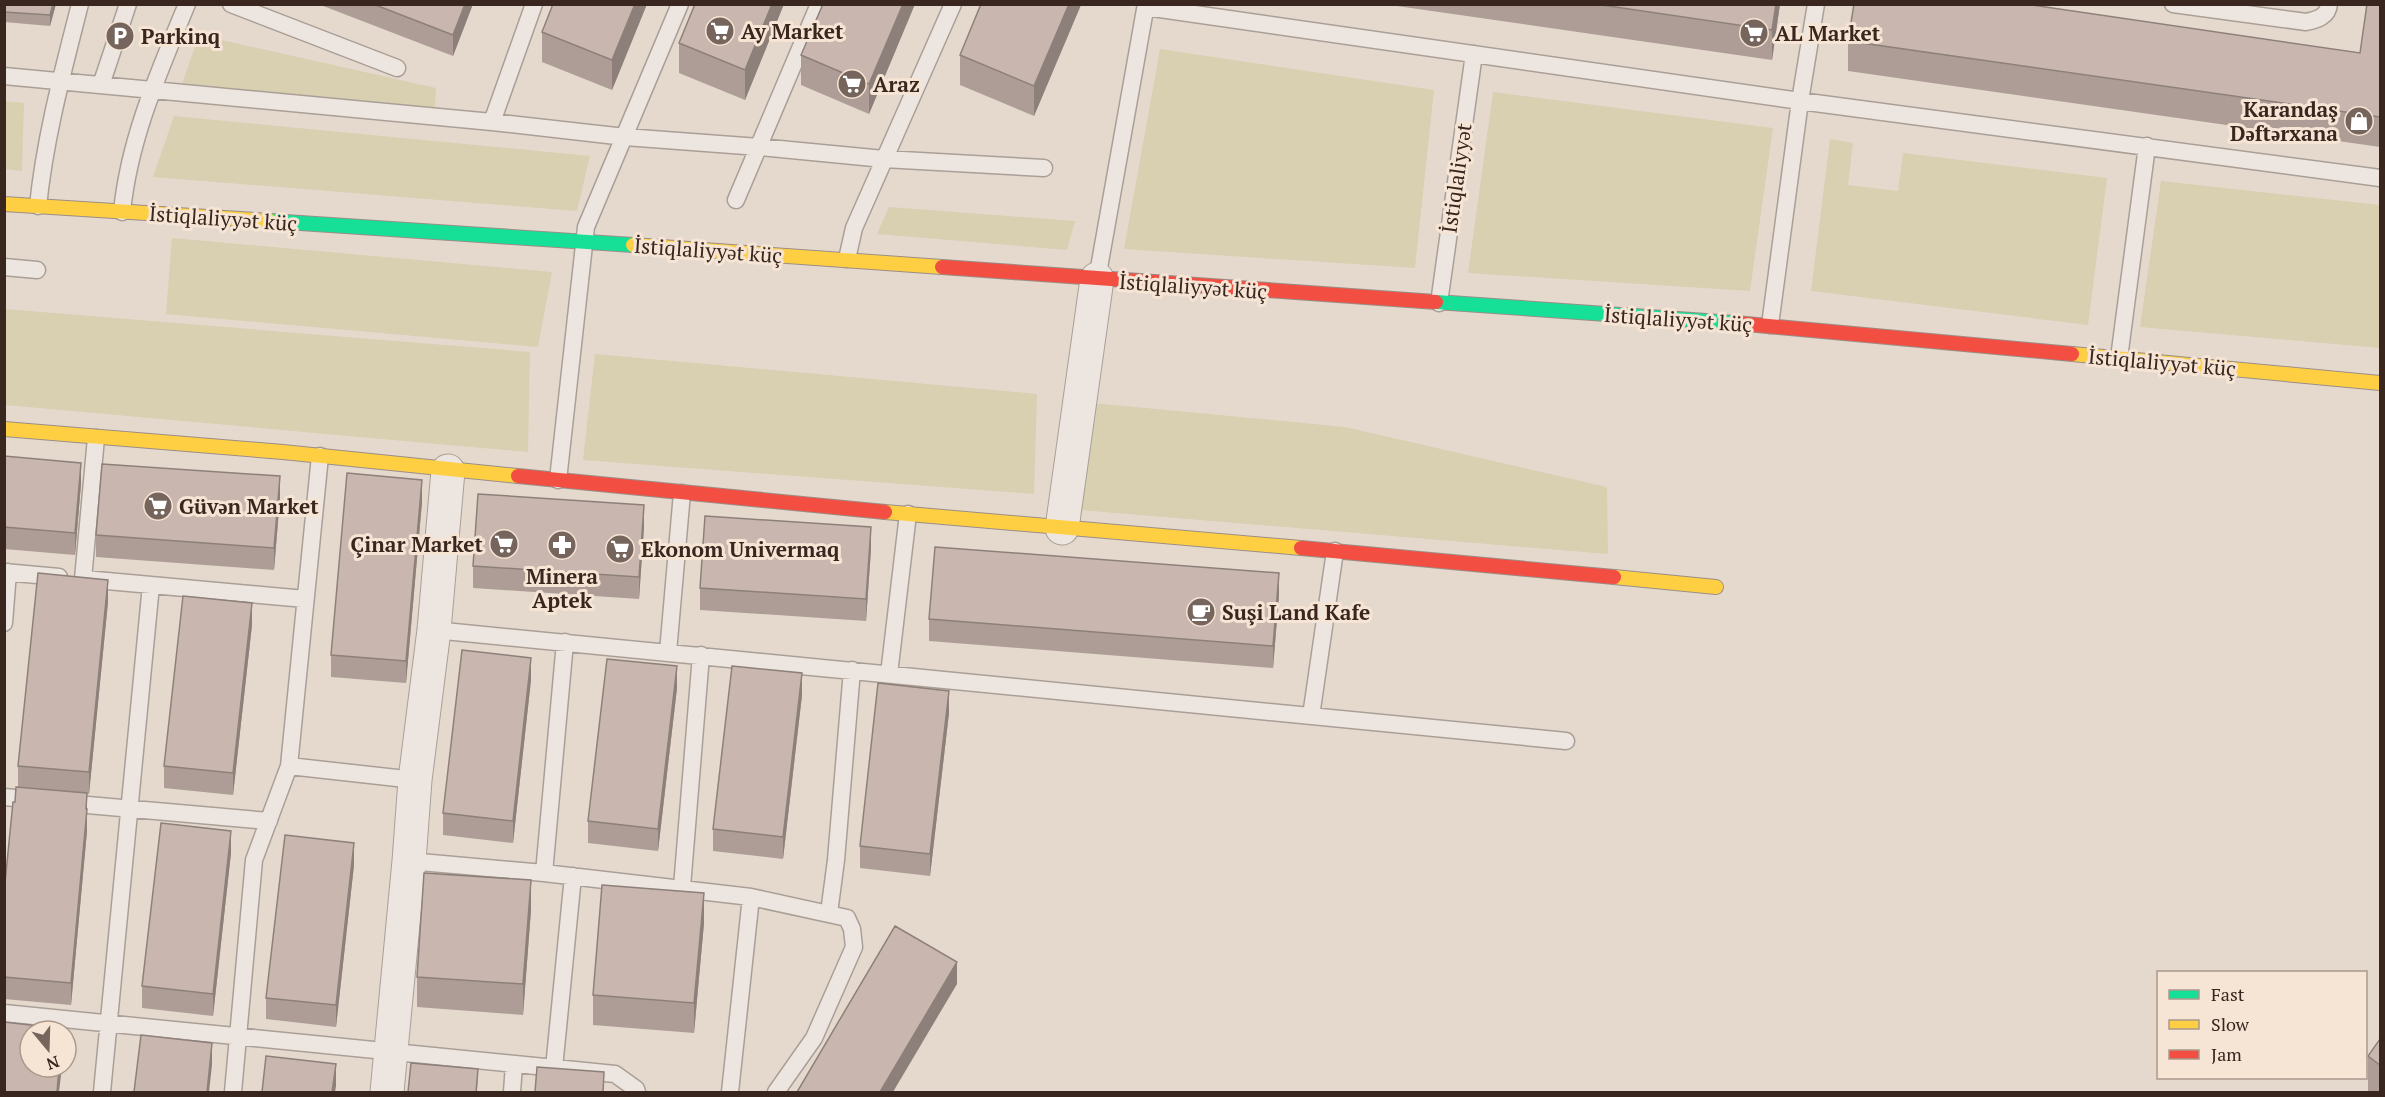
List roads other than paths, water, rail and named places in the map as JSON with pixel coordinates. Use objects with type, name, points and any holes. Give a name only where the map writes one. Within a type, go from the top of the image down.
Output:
[{"type":"street","name":"İstiqlaliyyət küç","points":[[4,204],[847,259],[1097,279],[1770,325],[2380,382]]},
{"type":"street","points":[[1062,528],[1097,279]]},
{"type":"street","points":[[4,429],[320,456],[448,471],[682,493],[1716,587]]},
{"type":"street","points":[[387,1092],[415,780],[434,630],[448,471]]},
{"type":"lane","points":[[38,206],[44,160],[60,81],[80,4]]},
{"type":"lane","points":[[101,85],[128,4]]},
{"type":"lane","points":[[122,212],[129,165],[152,90],[186,4]]},
{"type":"lane","points":[[231,4],[397,68]]},
{"type":"lane","points":[[492,122],[534,4]]},
{"type":"lane","points":[[558,480],[584,242],[592,208],[625,137],[680,4]]},
{"type":"lane","points":[[736,200],[819,4]]},
{"type":"lane","points":[[847,259],[854,228],[954,4]]},
{"type":"lane","points":[[1770,325],[1800,100],[1816,4]]},
{"type":"lane","points":[[2172,4],[2306,22],[2319,19],[2328,10],[2329,4]]},
{"type":"lane","points":[[1097,279],[1146,6],[1800,100],[2380,178]]},
{"type":"lane","name":"İstiqlaliyyət","points":[[1439,303],[1474,54]]},
{"type":"lane","points":[[4,76],[492,122],[625,137],[884,159],[1044,168]]},
{"type":"lane","points":[[2119,358],[2147,146]]},
{"type":"lane","points":[[4,267],[37,270]]},
{"type":"lane","points":[[83,579],[96,438]]},
{"type":"lane","points":[[233,1092],[254,860],[289,766],[320,456]]},
{"type":"lane","points":[[668,652],[682,493]]},
{"type":"lane","points":[[889,674],[908,514]]},
{"type":"lane","points":[[1311,716],[1335,551]]},
{"type":"lane","points":[[4,623],[6,572],[305,599]]},
{"type":"lane","points":[[102,1092],[151,585]]},
{"type":"lane","points":[[434,630],[1566,741]]},
{"type":"lane","points":[[544,873],[565,642]]},
{"type":"lane","points":[[682,887],[701,656]]},
{"type":"lane","points":[[829,913],[836,860],[852,670]]},
{"type":"lane","points":[[289,766],[415,780]]},
{"type":"lane","points":[[4,797],[269,821]]},
{"type":"lane","points":[[409,861],[682,887],[751,897],[847,918],[852,929],[854,947],[814,1038],[776,1092]]},
{"type":"lane","points":[[554,1068],[573,876]]},
{"type":"lane","points":[[730,1092],[751,897]]},
{"type":"lane","points":[[4,1013],[615,1074],[637,1092]]},
{"type":"lane","points":[[512,1092],[514,1064]]},
{"type":"place","name":"Ay Market","points":[[720,31]]},
{"type":"place","name":"AL Market","points":[[1754,33]]},
{"type":"place","name":"Parkinq","points":[[120,36]]},
{"type":"place","name":"Araz","points":[[852,84]]},
{"type":"place","name":"Karandaş Dəftərxana","points":[[2359,121]]},
{"type":"place","name":"Güvən Market","points":[[158,506]]},
{"type":"place","name":"Çinar Market","points":[[504,544]]},
{"type":"place","name":"Minera Aptek","points":[[562,545]]},
{"type":"place","name":"Ekonom Univermaq","points":[[620,549]]},
{"type":"place","name":"Suşi Land Kafe","points":[[1201,612]]}]
